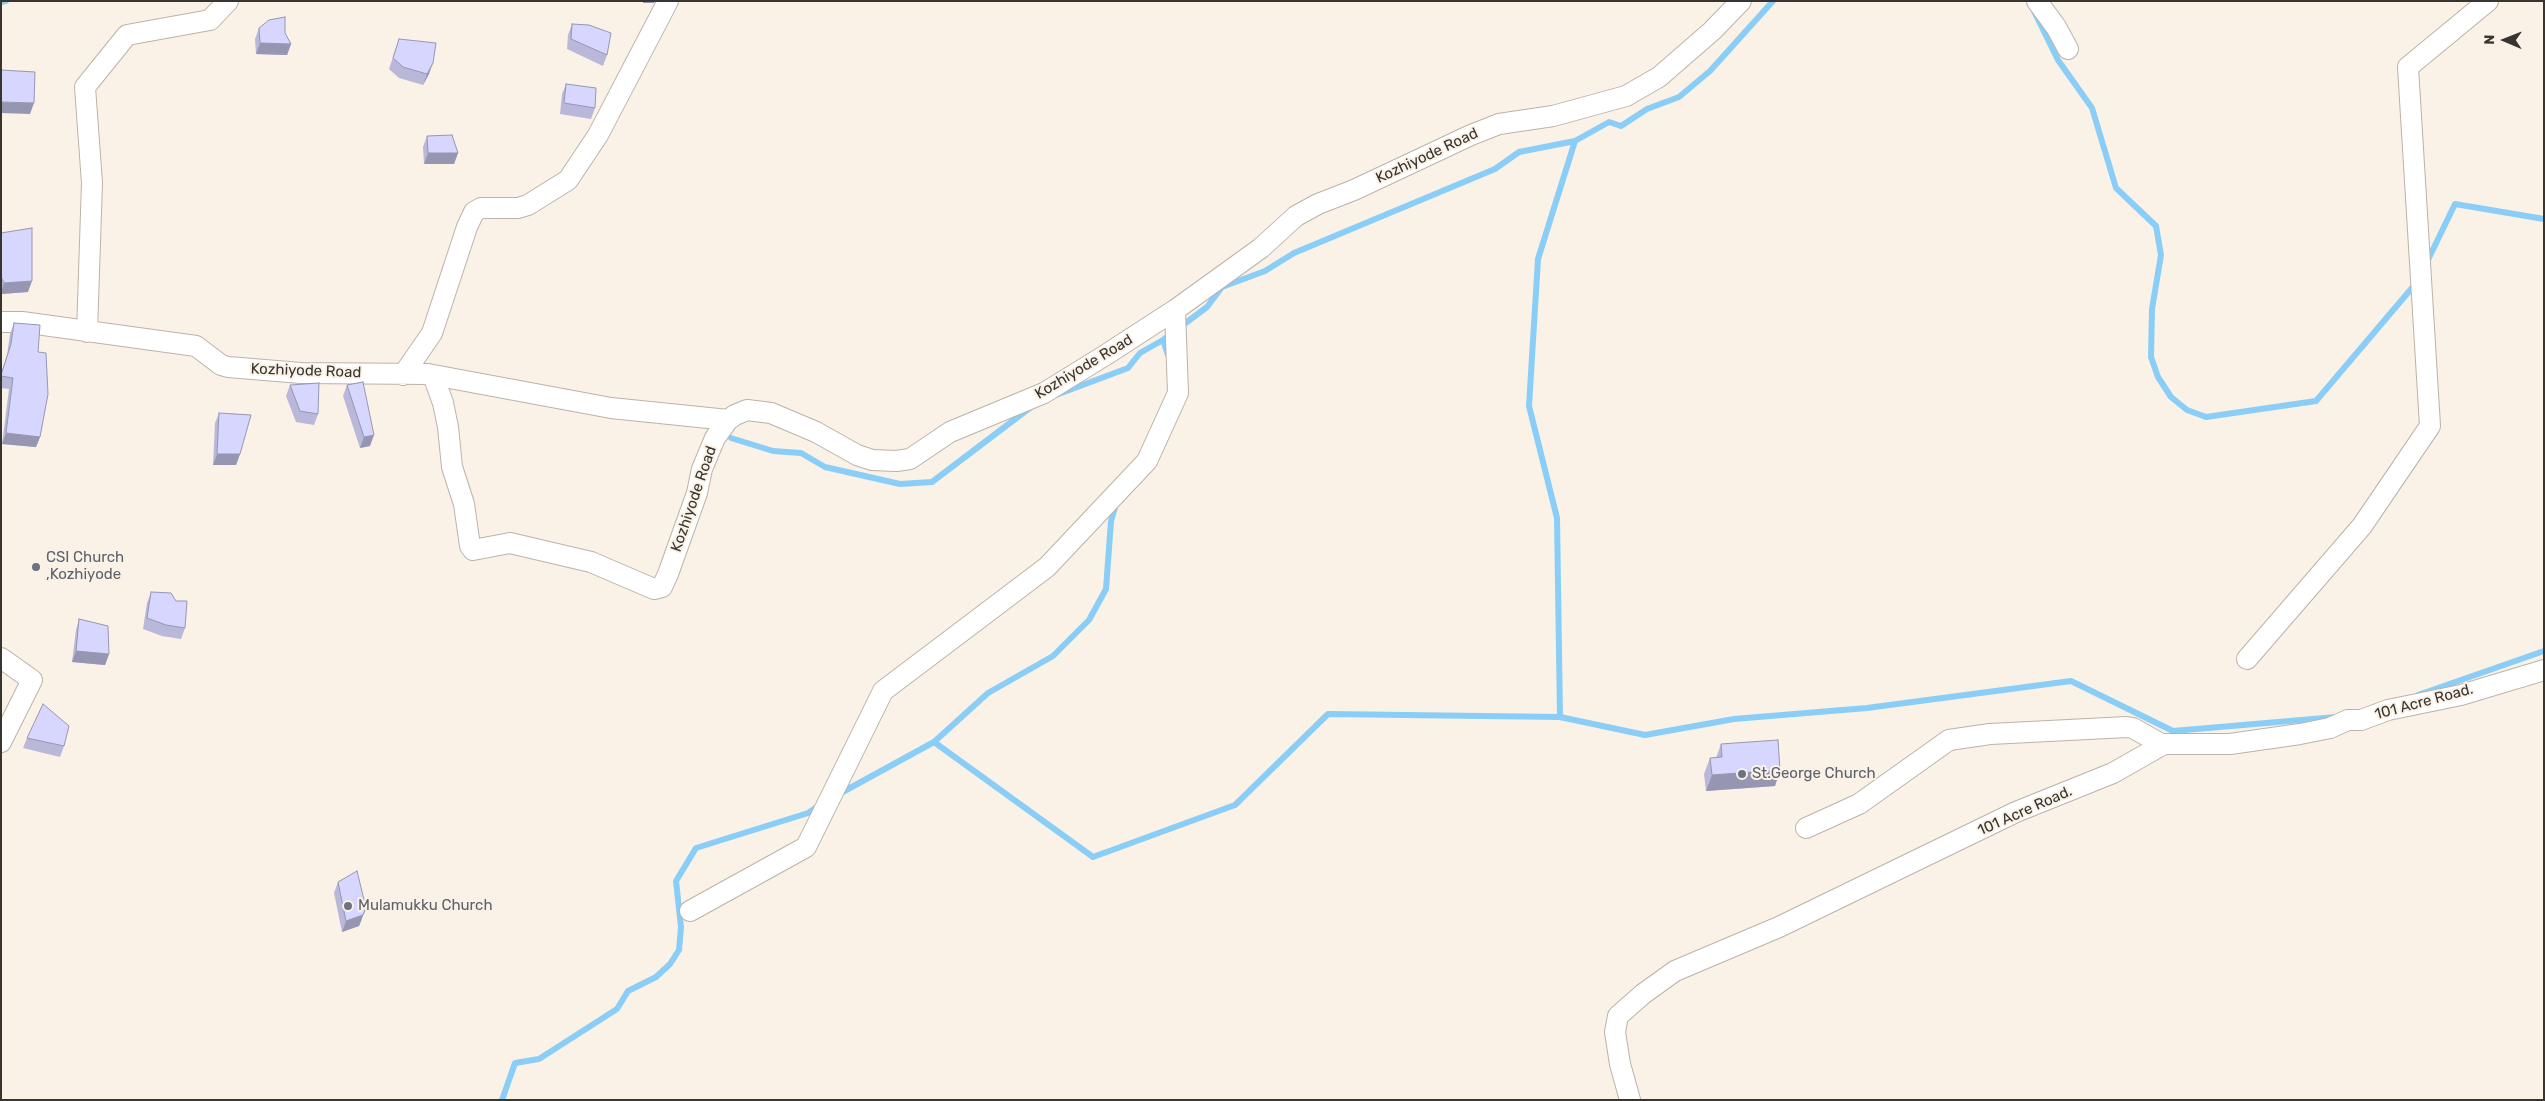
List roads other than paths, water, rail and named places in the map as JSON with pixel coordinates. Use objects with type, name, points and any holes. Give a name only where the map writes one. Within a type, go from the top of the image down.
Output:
[{"type":"street","points":[[86,332],[92,183],[85,87],[127,35],[210,20],[228,1]]},
{"type":"street","points":[[403,374],[432,333],[474,212],[481,208],[518,208],[528,205],[568,180],[598,135],[668,1]]},
{"type":"street","name":"Kozhiyode Road","points":[[1,322],[22,322],[196,346],[220,365],[228,367],[302,373],[428,374],[434,378],[445,411],[452,467],[464,504],[470,546],[473,550],[510,543],[591,562],[654,589],[662,587],[665,581],[697,493],[702,469],[715,438],[728,420],[747,410],[771,413],[816,432],[857,455],[872,460],[896,462],[910,459],[950,432],[1044,393],[1175,310],[1261,248],[1296,216],[1318,204],[1354,190],[1454,142],[1499,124],[1553,116],[1626,96],[1659,77],[1712,31],[1741,1]]},
{"type":"street","points":[[2036,1],[2056,27],[2068,49]]},
{"type":"street","points":[[2247,659],[2362,526],[2430,426],[2408,67],[2488,1]]},
{"type":"street","points":[[690,911],[806,847],[883,691],[1047,567],[1147,461],[1178,393],[1175,310]]},
{"type":"street","points":[[428,374],[611,408],[728,420]]},
{"type":"street","points":[[1,658],[32,680],[1,742]]},
{"type":"street","name":"101 Acre Road.","points":[[1630,1100],[1620,1064],[1616,1039],[1618,1016],[1667,976],[1779,927],[2016,812],[2118,770],[2158,742],[2230,744],[2300,734],[2330,728],[2348,720],[2361,720],[2388,710],[2461,695],[2544,670]]},
{"type":"street","points":[[1806,828],[1859,804],[1949,740],[1990,734],[2127,727],[2158,742]]},
{"type":"waterway","points":[[1,2],[6,1]]},
{"type":"waterway","points":[[1168,355],[1163,340],[1207,307],[1222,287],[1265,271],[1294,253],[1495,169],[1519,152],[1575,141],[1609,122],[1621,126],[1647,109],[1679,97],[1710,71],[1773,1]]},
{"type":"waterway","points":[[2032,7],[2058,60],[2092,108],[2116,188],[2156,226],[2161,255],[2152,309],[2151,357],[2158,377],[2171,397],[2187,410],[2206,417],[2316,401],[2417,282]]},
{"type":"waterway","points":[[934,742],[1093,857],[1235,805],[1328,714],[1560,717],[1557,518],[1529,406],[1538,259],[1575,141]]},
{"type":"waterway","points":[[2426,264],[2455,204],[2544,219]]},
{"type":"waterway","points":[[1056,395],[1128,368],[1140,353],[1163,340]]},
{"type":"waterway","points":[[731,438],[773,451],[801,453],[825,467],[900,484],[932,482],[1031,407]]},
{"type":"waterway","points":[[839,794],[934,742],[988,693],[1053,656],[1089,620],[1106,589],[1111,521],[1116,504]]},
{"type":"waterway","points":[[2418,695],[2544,651]]},
{"type":"waterway","points":[[1560,717],[1645,735],[1734,719],[1867,708],[2071,681],[2173,731],[2336,717]]},
{"type":"waterway","points":[[502,1100],[515,1063],[539,1059],[617,1009],[628,991],[656,977],[670,964],[679,950],[681,927],[676,881],[696,848],[808,813],[820,805]]},
{"type":"place","name":"CSI Church ,Kozhiyode","points":[[36,567]]},
{"type":"place","name":"St.George Church","points":[[1742,774]]},
{"type":"place","name":"Mulamukku Church","points":[[348,906]]}]
